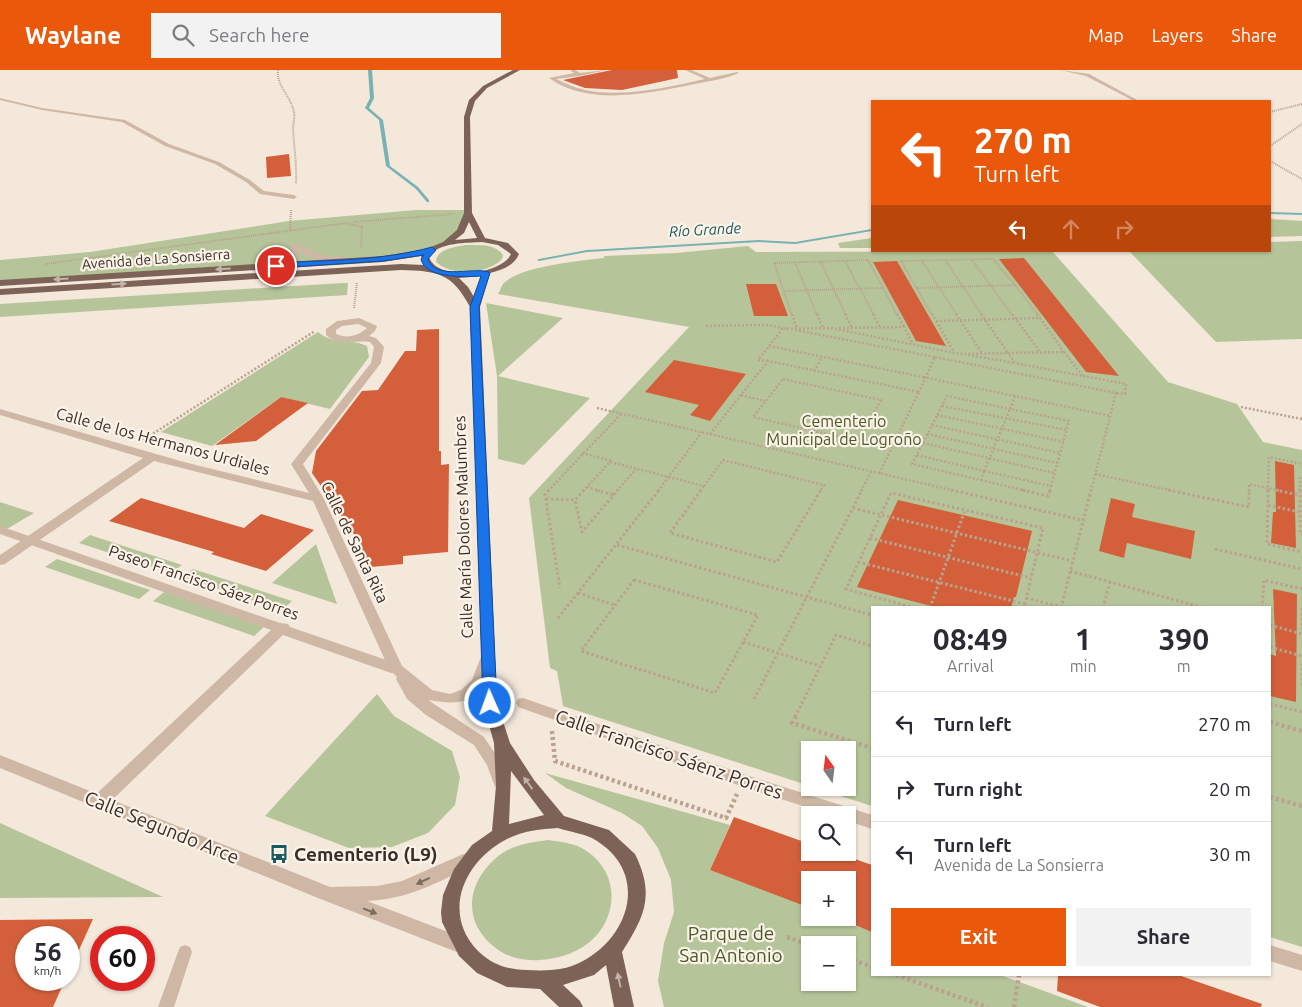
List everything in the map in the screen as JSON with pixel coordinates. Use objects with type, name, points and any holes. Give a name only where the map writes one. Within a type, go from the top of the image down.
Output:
[{"type":"main road","points":[[447,243],[461,231],[468,213],[467,116],[472,100],[485,87],[517,70]]},
{"type":"main road","points":[[468,213],[482,240]]},
{"type":"main road","points":[[447,243],[482,240],[505,244],[515,254],[514,259],[508,265],[486,273],[450,274]]},
{"type":"main road","name":"Avenida de La Sonsierra","points":[[0,283],[356,261],[404,256],[432,250],[447,243]]},
{"type":"main road","points":[[430,268],[425,259],[432,250]]},
{"type":"main road","name":"Avenida de La Sonsierra","points":[[0,292],[401,266],[430,268],[450,274]]},
{"type":"main road","name":"Calle María Dolores Malumbres","points":[[486,273],[474,307],[490,703],[502,743],[504,790],[500,833]]},
{"type":"main road","name":"Calle María Dolores Malumbres","points":[[450,274],[465,289],[474,307]]},
{"type":"main road","name":"Calle María Dolores Malumbres","points":[[502,743],[528,784],[558,821]]},
{"type":"main road","points":[[558,821],[575,824],[606,837],[619,847],[629,860],[636,874],[639,890],[638,906],[633,922],[625,938],[613,952],[583,973],[546,982],[526,982],[506,978],[481,965],[462,946],[450,918],[453,888],[467,860],[500,833],[538,822],[558,821]]},
{"type":"main road","points":[[613,952],[624,1007]]},
{"type":"main road","points":[[546,982],[573,1007]]},
{"type":"street","points":[[257,267],[294,254],[296,246],[312,256],[356,261]]},
{"type":"street","points":[[353,321],[365,322],[372,326],[370,332],[360,338],[339,339],[331,335],[331,329],[334,326],[353,321]]},
{"type":"street","name":"Calle de Santa Rita","points":[[360,338],[373,340],[379,347],[376,363],[298,464],[318,499],[396,669],[428,695],[450,699],[466,694],[478,683],[488,652]]},
{"type":"street","name":"Calle de los Hermanos Urdiales","points":[[0,412],[152,457],[318,499]]},
{"type":"street","points":[[0,561],[152,457]]},
{"type":"street","name":"Paseo Francisco Sáez Porres","points":[[0,530],[283,627],[396,669]]},
{"type":"street","points":[[99,802],[283,627]]},
{"type":"street","points":[[396,669],[412,694],[431,712],[479,741],[494,764],[504,790]]},
{"type":"street","name":"Calle Francisco Sáenz Porres","points":[[523,703],[744,781],[871,822]]},
{"type":"street","name":"Calle Segundo Arce","points":[[0,761],[324,894],[462,946]]},
{"type":"street","name":"Calle Segundo Arce","points":[[324,894],[369,894],[391,891],[415,885],[467,860]]},
{"type":"street","points":[[1271,953],[1302,963]]},
{"type":"lane","points":[[571,70],[578,74]]},
{"type":"lane","points":[[605,70],[551,78],[567,86],[587,92],[622,93],[738,73]]},
{"type":"lane","points":[[687,70],[711,79]]},
{"type":"lane","points":[[1062,70],[1087,75],[1135,100]]},
{"type":"lane","points":[[0,99],[42,109],[123,121],[167,145],[217,163],[248,181],[262,193],[294,197]]},
{"type":"lane","points":[[166,1007],[185,952]]},
{"type":"path","points":[[278,70],[277,78],[290,100],[294,113],[293,128],[297,162],[290,230],[296,246]]},
{"type":"path","points":[[1271,112],[1302,104]]},
{"type":"path","points":[[1271,145],[1302,124]]},
{"type":"path","points":[[1271,162],[1302,179]]},
{"type":"path","points":[[43,264],[346,223],[468,213]]},
{"type":"path","points":[[346,223],[359,224],[362,227],[356,261]]},
{"type":"path","points":[[954,352],[901,262],[993,258],[1083,376]]},
{"type":"path","points":[[972,259],[1040,352]]},
{"type":"path","points":[[797,329],[774,263],[868,260],[913,344]]},
{"type":"path","points":[[945,260],[1015,363]]},
{"type":"path","points":[[820,261],[852,328]]},
{"type":"path","points":[[845,261],[880,327]]},
{"type":"path","points":[[921,261],[982,353]]},
{"type":"path","points":[[794,262],[823,328]]},
{"type":"path","points":[[353,321],[358,281]]},
{"type":"path","points":[[916,288],[1014,285]]},
{"type":"path","points":[[784,291],[883,288]]},
{"type":"path","points":[[347,311],[354,306]]},
{"type":"path","points":[[936,321],[1040,318]]},
{"type":"path","points":[[706,326],[768,325],[1125,394],[1126,384],[831,328]]},
{"type":"path","points":[[787,329],[904,327]]},
{"type":"path","points":[[783,328],[758,360],[919,392]]},
{"type":"path","points":[[128,450],[316,330]]},
{"type":"path","points":[[769,346],[1112,416]]},
{"type":"path","points":[[960,354],[1064,352]]},
{"type":"path","points":[[814,371],[822,357]]},
{"type":"path","points":[[879,474],[935,357]]},
{"type":"path","points":[[710,434],[768,361]]},
{"type":"path","points":[[783,379],[881,400],[858,441],[753,417],[765,401],[783,379]]},
{"type":"path","points":[[1062,606],[1082,520],[1112,416],[1116,393]]},
{"type":"path","points":[[741,395],[765,401]]},
{"type":"path","points":[[947,396],[1070,421],[1048,496],[912,464],[942,406],[947,396]]},
{"type":"path","points":[[981,480],[1015,396]]},
{"type":"path","points":[[942,406],[1067,430]]},
{"type":"path","points":[[1241,407],[1302,419]]},
{"type":"path","points":[[597,408],[1082,520]]},
{"type":"path","points":[[560,588],[546,494],[582,453],[621,414]]},
{"type":"path","points":[[937,416],[1064,442]]},
{"type":"path","points":[[932,425],[1060,453]]},
{"type":"path","points":[[558,618],[617,545],[702,432]]},
{"type":"path","points":[[927,434],[1057,463]]},
{"type":"path","points":[[923,443],[1054,473]]},
{"type":"path","points":[[582,453],[612,460],[610,462]]},
{"type":"path","points":[[917,455],[1051,486]]},
{"type":"path","points":[[1302,464],[1269,458],[1267,544],[1302,552]]},
{"type":"path","points":[[723,460],[824,486],[777,562],[670,533],[704,486],[723,460]]},
{"type":"path","points":[[610,462],[704,486]]},
{"type":"path","points":[[546,499],[575,500],[610,462]]},
{"type":"path","points":[[575,500],[582,532],[636,469]]},
{"type":"path","points":[[754,699],[871,472]]},
{"type":"path","points":[[1095,474],[1249,507],[1249,484],[1300,496]]},
{"type":"path","points":[[1302,477],[1300,477],[1300,534],[1302,534]]},
{"type":"path","points":[[587,487],[614,495]]},
{"type":"path","points":[[858,562],[1024,606],[1043,528],[891,493],[858,562],[846,589],[908,606]]},
{"type":"path","points":[[1268,504],[1300,512]]},
{"type":"path","points":[[853,508],[1072,561]]},
{"type":"path","points":[[931,606],[965,510]]},
{"type":"path","points":[[870,538],[1031,578]]},
{"type":"path","points":[[617,545],[871,615]]},
{"type":"path","points":[[1215,549],[1302,569]]},
{"type":"path","points":[[1070,571],[1197,606]]},
{"type":"path","points":[[634,580],[758,615],[715,693],[581,651],[615,605],[634,580]]},
{"type":"path","points":[[1262,606],[1264,580],[1302,589]]},
{"type":"path","points":[[1104,606],[1110,582]]},
{"type":"path","points":[[578,593],[615,605]]},
{"type":"path","points":[[1026,598],[1055,606]]},
{"type":"path","points":[[1302,608],[1302,629]]},
{"type":"path","points":[[1271,625],[1302,634]]},
{"type":"path","points":[[871,646],[836,635],[792,723],[871,748]]},
{"type":"path","points":[[743,642],[820,666]]},
{"type":"path","points":[[1271,647],[1302,656]]},
{"type":"path","points":[[1302,662],[1302,688]]},
{"type":"path","points":[[1271,704],[1302,712]]},
{"type":"path","points":[[550,713],[555,761],[726,818],[744,781]]},
{"type":"path","points":[[1271,722],[1302,731]]},
{"type":"path","points":[[1271,797],[1302,806]]},
{"type":"path","points":[[787,937],[801,942]]},
{"type":"path","points":[[856,961],[871,967]]},
{"type":"path","points":[[899,976],[987,1007]]},
{"type":"path","points":[[1014,1007],[1019,976]]},
{"type":"green space","points":[[416,210],[468,210],[460,228],[451,239],[420,254],[0,283],[0,260],[90,252],[289,221]]},
{"type":"green space","points":[[1271,219],[1302,221],[1302,236],[1271,237]]},
{"type":"green space","points":[[871,238],[871,248],[840,248],[838,243]]},
{"type":"green space","points":[[1302,241],[1302,339],[1216,342],[1130,252],[1271,252],[1271,242]]},
{"type":"green space","points":[[465,245],[481,245],[496,248],[503,255],[502,259],[488,268],[470,272],[451,270],[436,262],[439,254],[443,251]]},
{"type":"green space","name":"Cementerio Municipal de Logroño","points":[[748,246],[756,252],[1053,252],[1168,382],[1237,404],[1263,442],[1302,450],[1302,947],[1271,937],[1271,606],[871,606],[871,806],[840,796],[856,796],[856,741],[801,741],[801,783],[563,706],[557,671],[550,668],[529,498],[689,327],[498,294],[503,284],[522,273],[550,265],[604,258],[604,256],[676,253]]},
{"type":"green space","points":[[348,283],[347,295],[0,317],[0,304]]},
{"type":"green space","points":[[486,303],[563,318],[498,376],[590,398],[524,465],[498,459],[497,376]]},
{"type":"green space","points":[[318,332],[330,339],[355,342],[367,346],[369,357],[330,409],[281,397],[212,446],[161,432]]},
{"type":"green space","points":[[0,502],[34,513],[0,533]]},
{"type":"green space","points":[[90,535],[182,565],[171,573],[79,543]]},
{"type":"green space","points":[[316,544],[337,604],[272,583]]},
{"type":"green space","points":[[57,559],[150,590],[139,599],[45,567]]},
{"type":"green space","points":[[193,569],[292,601],[282,610],[183,577]]},
{"type":"green space","points":[[164,592],[265,626],[254,636],[153,601]]},
{"type":"green space","points":[[377,694],[394,716],[452,751],[460,777],[455,805],[428,833],[392,847],[349,848],[265,816]]},
{"type":"green space","name":"Parque de San Antonio","points":[[545,773],[730,825],[710,870],[801,903],[801,926],[856,926],[856,923],[871,929],[871,976],[1003,976],[1088,1007],[664,1007],[658,981],[664,943],[674,912],[671,880],[658,848],[642,826],[622,813],[566,788]]},
{"type":"green space","points":[[0,823],[163,897],[0,898]]},
{"type":"green space","points":[[548,840],[569,843],[579,847],[598,860],[605,870],[609,881],[611,904],[608,916],[603,927],[595,937],[576,951],[562,956],[534,960],[507,955],[485,938],[477,925],[472,899],[476,886],[482,873],[504,852],[520,845]]},
{"type":"building","points":[[612,70],[677,70],[678,78],[622,90],[585,88],[563,80]]},
{"type":"building","points":[[289,154],[291,176],[267,178],[266,157]]},
{"type":"building","points":[[1024,258],[1119,376],[1086,372],[999,259]]},
{"type":"building","points":[[897,261],[946,346],[916,341],[873,262]]},
{"type":"building","points":[[746,284],[776,284],[788,316],[754,316]]},
{"type":"building","points":[[439,329],[439,451],[441,451],[441,465],[449,464],[448,552],[403,556],[403,564],[371,567],[357,542],[360,543],[312,473],[316,451],[362,391],[378,390],[405,351],[416,351],[417,330]]},
{"type":"building","points":[[674,360],[746,374],[710,421],[690,415],[699,405],[645,392]]},
{"type":"building","points":[[281,397],[308,403],[256,441],[215,445]]},
{"type":"building","points":[[1275,461],[1294,465],[1296,548],[1271,543],[1273,512],[1276,512]]},
{"type":"building","points":[[141,498],[244,528],[261,514],[314,530],[266,571],[211,554],[214,552],[109,521]]},
{"type":"building","points":[[1111,498],[1135,504],[1132,517],[1195,531],[1191,559],[1127,543],[1124,558],[1099,551]]},
{"type":"building","points":[[898,500],[1032,531],[1016,597],[1014,597],[1012,606],[931,606],[857,587]]},
{"type":"building","points":[[1273,589],[1297,594],[1296,702],[1271,696],[1271,654],[1276,656]]},
{"type":"building","points":[[734,817],[801,841],[801,861],[856,861],[856,859],[871,865],[871,932],[856,925],[856,871],[801,871],[801,905],[710,870]]},
{"type":"building","points":[[93,919],[80,948],[80,926],[15,926],[15,991],[60,991],[53,1007],[0,1007],[0,920]]},
{"type":"building","points":[[1058,976],[1181,976],[1262,1004],[1261,1007],[1100,1007],[1057,991]]},
{"type":"waterway","name":"Río Grande","points":[[370,70],[372,98],[367,108],[381,120],[388,166],[417,188],[428,201]]},
{"type":"waterway","name":"Río Grande","points":[[1271,213],[1302,214]]},
{"type":"waterway","name":"Río Grande","points":[[539,260],[587,251],[759,241],[795,243],[871,230]]},
{"type":"place","name":"Cementerio (L9)","points":[[279,854]]},
{"type":"route","points":[[276,266],[383,259],[420,254],[432,250],[425,259],[430,268],[450,274],[474,275],[486,273],[474,307],[490,703]]}]
